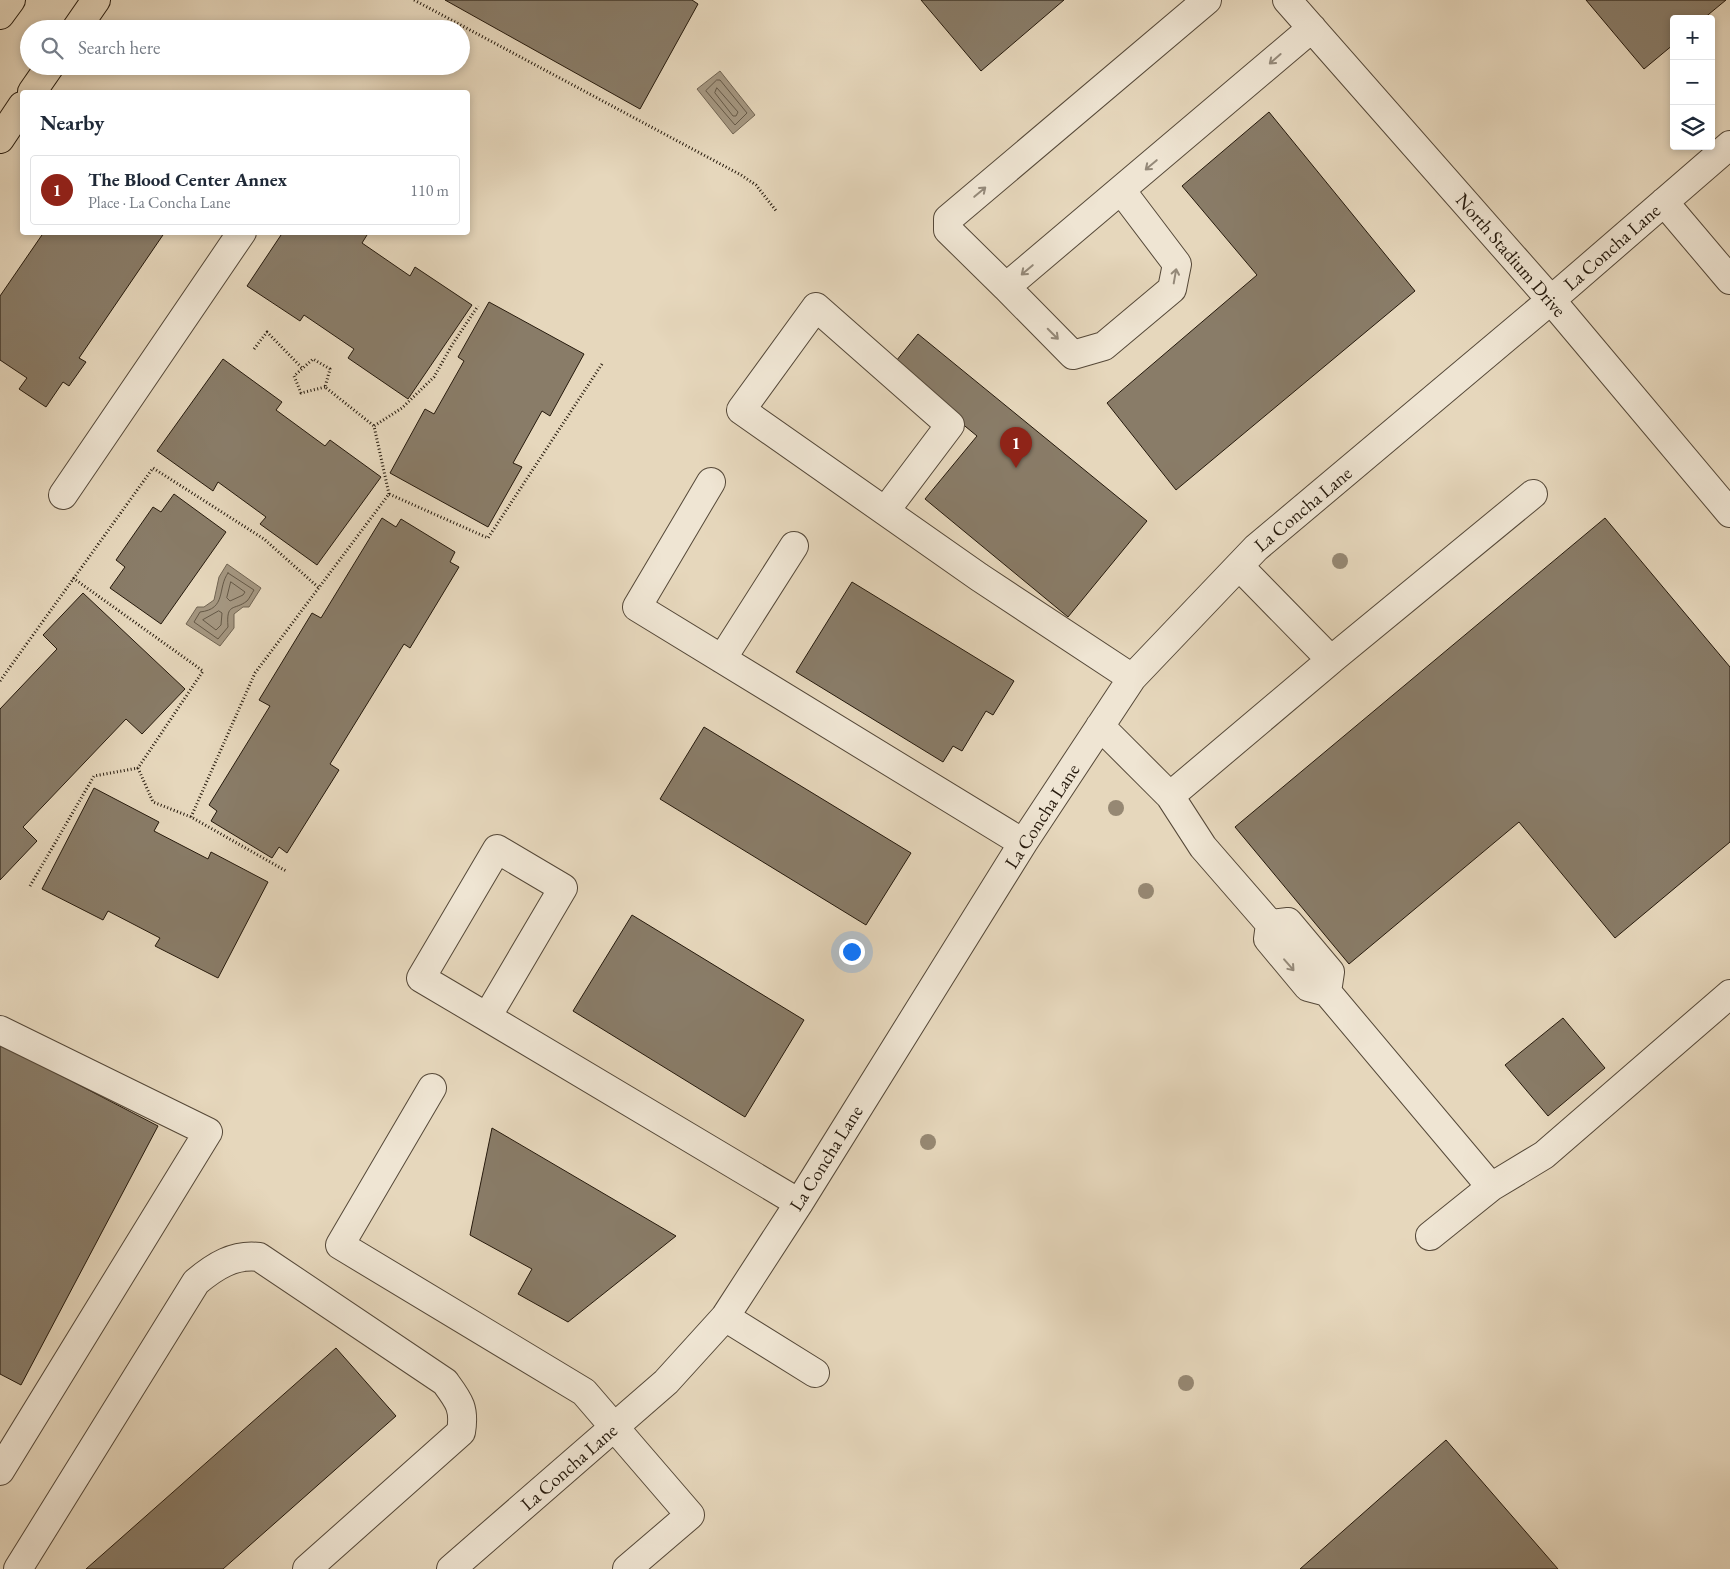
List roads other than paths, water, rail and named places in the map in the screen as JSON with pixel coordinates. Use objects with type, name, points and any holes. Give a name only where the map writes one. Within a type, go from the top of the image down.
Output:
[{"type":"main road","points":[[0,15],[11,0]]},
{"type":"main road","points":[[82,20],[96,0]]},
{"type":"main road","points":[[33,90],[44,75]]},
{"type":"street","points":[[1121,190],[1177,264],[1172,290],[1104,346],[1073,354],[948,230],[948,219],[1207,0]]},
{"type":"street","name":"North Stadium Drive","points":[[1287,0],[1551,300],[1730,513]]},
{"type":"street","points":[[1006,288],[1312,28]]},
{"type":"street","name":"La Concha Lane","points":[[451,1569],[666,1382],[725,1317],[799,1203],[1024,843],[1132,678],[1256,548],[1551,300],[1730,146]]},
{"type":"street","points":[[1664,202],[1730,280]]},
{"type":"street","points":[[63,495],[240,235]]},
{"type":"street","points":[[886,510],[950,425],[816,307],[741,410],[979,577],[1132,678]]},
{"type":"street","points":[[711,482],[637,607],[1024,843]]},
{"type":"street","points":[[1170,796],[1331,660],[1533,494]]},
{"type":"street","points":[[722,659],[794,546]]},
{"type":"street","points":[[1239,566],[1331,660]]},
{"type":"street","points":[[1100,726],[1170,796],[1203,847],[1270,924],[1268,939],[1284,959],[1308,987],[1327,992],[1491,1187]]},
{"type":"street","points":[[487,1017],[563,888],[497,849],[421,978],[799,1203]]},
{"type":"street","points":[[1430,1236],[1491,1187],[1544,1155],[1730,994]]},
{"type":"street","points":[[0,1030],[208,1132],[0,1471]]},
{"type":"street","points":[[432,1088],[340,1246],[584,1392],[613,1428],[690,1515],[626,1569]]},
{"type":"street","points":[[18,1569],[196,1282],[213,1268],[246,1256],[259,1257],[445,1382],[458,1399],[464,1413],[461,1432],[307,1569]]},
{"type":"street","points":[[725,1317],[815,1373]]},
{"type":"water","points":[[720,71],[755,115],[733,134],[697,89]]},
{"type":"water","points":[[227,564],[261,588],[249,607],[243,607],[234,614],[234,628],[220,646],[186,624],[197,607],[204,607],[214,600],[219,577]]},
{"type":"place","name":"The Blood Center Annex","points":[[1016,468]]}]
